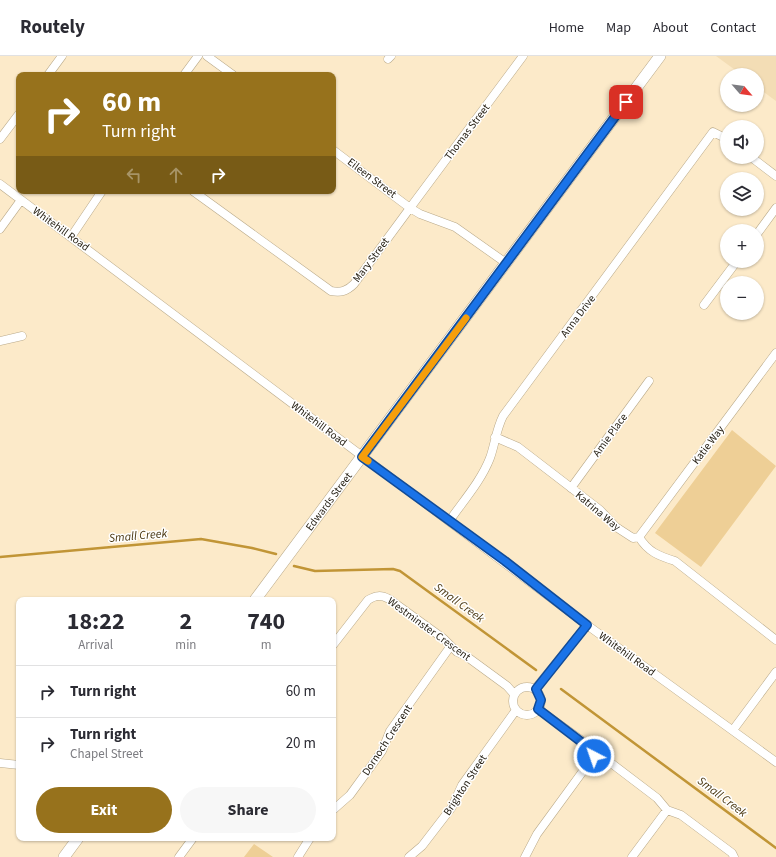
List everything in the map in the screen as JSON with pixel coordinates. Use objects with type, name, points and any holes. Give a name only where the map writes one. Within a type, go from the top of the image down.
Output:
[{"type":"main road","name":"Edwards Street","points":[[257,597],[660,56]]},
{"type":"main road","points":[[64,857],[76,841]]},
{"type":"street","points":[[50,72],[62,56]]},
{"type":"street","points":[[186,72],[198,56]]},
{"type":"street","points":[[207,56],[229,72]]},
{"type":"street","name":"Thomas Street","points":[[410,208],[523,56]]},
{"type":"street","points":[[0,139],[16,118]]},
{"type":"street","name":"Anna Drive","points":[[450,520],[480,478],[490,457],[497,427],[503,416],[714,132],[720,135]]},
{"type":"street","name":"Eileen Street","points":[[336,152],[410,208]]},
{"type":"street","points":[[760,164],[776,176]]},
{"type":"street","name":"Whitehill Road","points":[[0,184],[362,457],[450,520],[587,625],[776,762]]},
{"type":"street","points":[[71,237],[100,194]]},
{"type":"street","name":"Mary Street","points":[[197,194],[326,289],[336,292],[349,289],[354,284],[410,208]]},
{"type":"street","points":[[0,229],[21,200]]},
{"type":"street","points":[[410,208],[420,214],[455,227],[506,263]]},
{"type":"street","points":[[764,224],[776,208]]},
{"type":"street","points":[[704,305],[732,268]]},
{"type":"street","points":[[0,341],[22,336]]},
{"type":"street","name":"Katie Way","points":[[640,537],[776,353]]},
{"type":"street","name":"Amie Place","points":[[571,488],[649,381]]},
{"type":"street","name":"Katrina Way","points":[[495,437],[518,447],[600,510],[616,527],[632,538],[640,537]]},
{"type":"street","points":[[640,537],[646,547],[657,555],[675,562],[776,640]]},
{"type":"street","name":"Westminster Crescent","points":[[336,641],[368,600],[374,596],[381,595],[389,599],[435,632],[450,647],[507,686],[514,694]]},
{"type":"street","points":[[536,689],[587,625]]},
{"type":"street","name":"Dornoch Crescent","points":[[336,807],[350,795],[382,751],[390,731],[450,647]]},
{"type":"street","points":[[733,730],[776,672]]},
{"type":"street","points":[[531,687],[536,689],[541,700],[538,709],[528,715],[523,715],[516,710],[513,702],[514,694],[522,688],[531,687]]},
{"type":"street","points":[[538,709],[584,744],[594,756],[611,763],[646,789],[660,801],[667,810],[681,815],[734,857]]},
{"type":"street","name":"Brighton Street","points":[[409,857],[422,846],[452,807],[462,785],[516,710]]},
{"type":"street","points":[[525,857],[537,834],[594,756]]},
{"type":"street","points":[[0,763],[16,765]]},
{"type":"street","points":[[632,857],[667,810]]},
{"type":"street","points":[[179,857],[191,841]]},
{"type":"street","points":[[298,857],[308,841]]},
{"type":"shaded area","points":[[716,56],[776,56],[776,101],[764,92],[764,68],[732,68]]},
{"type":"shaded area","points":[[732,430],[776,466],[701,567],[655,533]]},
{"type":"shaded area","points":[[254,844],[273,857],[244,857]]},
{"type":"waterway","name":"Small Creek","points":[[0,557],[201,539],[276,554]]},
{"type":"waterway","name":"Small Creek","points":[[294,566],[315,571],[393,569],[400,571],[536,670]]},
{"type":"waterway","name":"Small Creek","points":[[561,689],[776,848]]},
{"type":"slow traffic","points":[[368,461],[362,457],[466,318]]},
{"type":"route","points":[[594,756],[584,744],[538,709],[540,708],[541,700],[536,689],[587,625],[505,561],[362,457],[626,102]]}]
